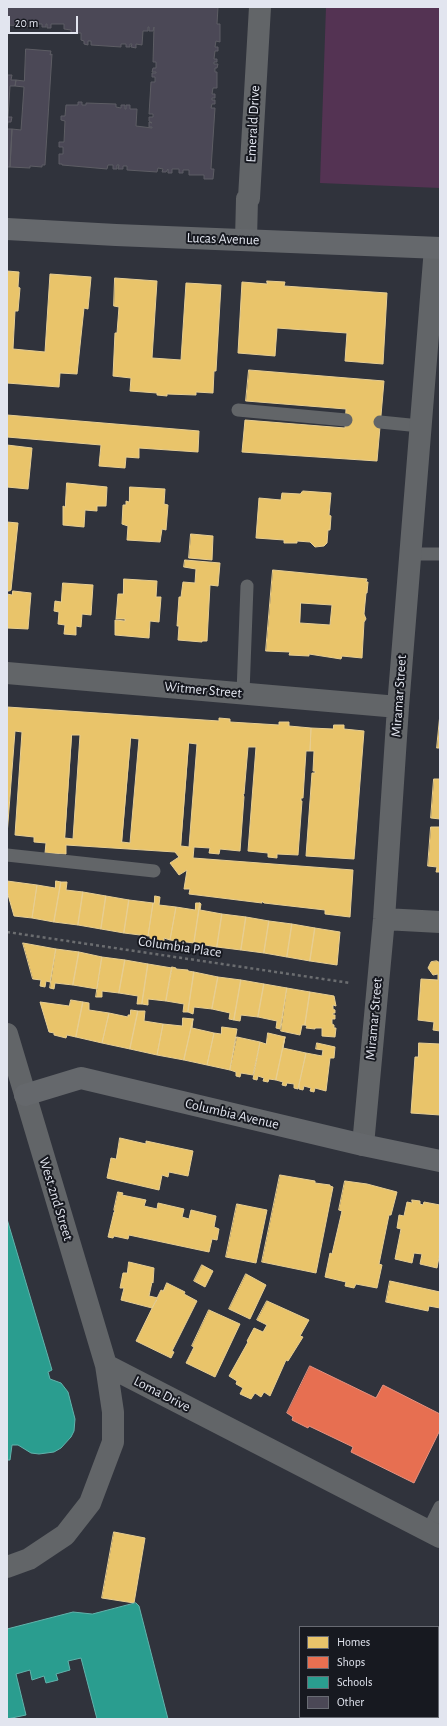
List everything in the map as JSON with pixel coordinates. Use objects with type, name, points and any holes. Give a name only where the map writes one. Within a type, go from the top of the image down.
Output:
[{"type":"street","name":"Emerald Drive","points":[[246,240],[247,199],[249,198],[260,7]]},
{"type":"street","name":"Lucas Avenue","points":[[7,229],[438,248]]},
{"type":"street","name":"Miramar Street","points":[[363,1145],[384,919],[398,707],[420,426],[438,248]]},
{"type":"street","name":"Witmer Street","points":[[7,673],[398,707]]},
{"type":"street","points":[[384,919],[440,922]]},
{"type":"street","name":"West 2nd Street","points":[[7,1034],[106,1365]]},
{"type":"street","name":"Columbia Avenue","points":[[25,1095],[81,1078],[363,1145],[440,1161]]},
{"type":"street","points":[[7,1567],[29,1559],[64,1535],[90,1503],[113,1442],[113,1412],[106,1365]]},
{"type":"street","name":"Loma Drive","points":[[106,1365],[434,1534]]},
{"type":"lane","points":[[238,410],[346,420]]},
{"type":"lane","points":[[380,422],[420,426]]},
{"type":"lane","points":[[410,554],[440,554]]},
{"type":"lane","points":[[243,693],[247,586]]},
{"type":"lane","points":[[7,855],[154,871]]},
{"type":"lane","points":[[434,1534],[440,1507]]},
{"type":"path","name":"Columbia Place","points":[[7,932],[350,982]]},
{"type":"shaded area","points":[[326,7],[440,7],[440,188],[320,183]]},
{"type":"building: Homes","points":[[7,271],[19,272],[18,287],[20,288],[18,311],[15,311],[13,349],[45,352],[50,274],[91,277],[88,309],[84,308],[77,374],[60,373],[59,387],[7,383]]},
{"type":"building: Homes","points":[[115,278],[157,281],[152,358],[181,360],[186,283],[221,285],[216,371],[214,371],[213,393],[196,392],[196,395],[167,394],[167,396],[157,395],[157,393],[130,391],[131,378],[113,376],[115,333],[117,333],[119,307],[114,306]]},
{"type":"building: Homes","points":[[267,281],[285,282],[284,286],[387,293],[383,364],[345,361],[347,333],[277,328],[275,356],[238,353],[242,282],[267,284]]},
{"type":"building: Homes","points":[[249,370],[384,381],[377,461],[242,452],[245,420],[345,428],[346,409],[246,401]]},
{"type":"building: Homes","points":[[7,415],[199,431],[198,452],[139,448],[139,458],[126,457],[125,468],[99,466],[101,445],[7,437]]},
{"type":"building: Homes","points":[[7,445],[32,448],[28,489],[7,487]]},
{"type":"building: Homes","points":[[67,483],[107,487],[106,506],[97,506],[97,511],[85,510],[84,527],[63,525],[63,506],[65,507]]},
{"type":"building: Homes","points":[[130,487],[165,489],[164,504],[168,505],[166,530],[162,529],[160,542],[127,540],[128,526],[122,524],[123,505],[126,505],[126,501],[129,502]]},
{"type":"building: Homes","points":[[303,491],[331,493],[329,515],[331,516],[330,530],[328,530],[327,543],[324,546],[315,547],[310,542],[297,541],[297,543],[284,543],[284,540],[256,538],[259,498],[281,500],[282,493],[300,494]]},
{"type":"building: Homes","points":[[7,522],[18,523],[11,590],[9,591],[7,591]]},
{"type":"building: Homes","points":[[191,534],[213,536],[212,560],[189,558]]},
{"type":"building: Homes","points":[[185,560],[220,563],[218,586],[210,585],[207,641],[178,640],[179,626],[177,626],[179,597],[181,597],[183,582],[195,583],[196,569],[184,567]]},
{"type":"building: Homes","points":[[273,570],[367,579],[366,582],[368,582],[364,614],[366,619],[364,622],[362,658],[342,656],[341,659],[309,654],[309,656],[289,655],[290,652],[266,651]],"holes":[[[301,603],[332,605],[330,625],[300,623]]]},
{"type":"building: Homes","points":[[124,579],[157,581],[156,597],[161,597],[159,622],[150,621],[149,638],[115,635],[115,620],[125,621],[125,619],[116,619],[118,594],[123,594]]},
{"type":"building: Homes","points":[[63,583],[93,585],[91,615],[82,614],[81,627],[76,626],[76,635],[64,634],[65,625],[58,624],[59,612],[54,611],[55,601],[61,602]]},
{"type":"building: Homes","points":[[13,591],[31,593],[28,629],[7,628],[7,594],[12,595]]},
{"type":"building: Homes","points":[[7,707],[219,721],[219,718],[230,719],[230,722],[279,725],[279,722],[289,722],[289,726],[311,728],[310,751],[306,751],[303,798],[301,798],[298,855],[277,854],[277,858],[268,857],[268,853],[248,851],[256,747],[248,747],[243,794],[240,851],[220,849],[219,854],[209,853],[210,848],[194,847],[193,858],[353,870],[350,917],[325,914],[325,910],[264,903],[262,901],[262,903],[189,894],[190,889],[184,889],[187,870],[179,875],[170,863],[179,857],[175,852],[66,845],[66,854],[45,853],[46,843],[34,842],[34,837],[15,835],[22,732],[15,731],[7,835]],"holes":[[[72,735],[80,735],[73,839],[65,838]],[[131,738],[139,739],[130,843],[122,842]],[[189,743],[197,744],[189,847],[181,846]]]},
{"type":"building: Homes","points":[[440,714],[440,748],[437,748]]},
{"type":"building: Homes","points":[[334,725],[344,725],[344,729],[364,731],[354,859],[306,856],[312,773],[315,773],[315,771],[313,771],[314,751],[310,751],[311,728],[333,729]]},
{"type":"building: Homes","points":[[434,779],[440,779],[440,819],[431,818]]},
{"type":"building: Homes","points":[[431,827],[440,827],[440,872],[436,872],[437,867],[428,866]]},
{"type":"building: Homes","points":[[7,881],[37,885],[32,918],[14,916],[7,891]]},
{"type":"building: Homes","points":[[56,881],[61,882],[54,922],[32,918],[37,885],[55,888]]},
{"type":"building: Homes","points":[[61,882],[67,882],[66,890],[83,892],[78,925],[54,922]]},
{"type":"building: Homes","points":[[83,892],[106,896],[101,929],[78,925]]},
{"type":"building: Homes","points":[[106,896],[129,900],[124,933],[101,929]]},
{"type":"building: Homes","points":[[155,896],[160,897],[159,905],[176,907],[170,940],[164,938],[164,941],[150,939],[150,936],[148,936]]},
{"type":"building: Homes","points":[[129,900],[153,903],[148,936],[124,933]]},
{"type":"building: Homes","points":[[196,903],[200,903],[194,943],[170,940],[176,907],[195,910]]},
{"type":"building: Homes","points":[[200,903],[200,910],[222,914],[217,947],[194,943]]},
{"type":"building: Homes","points":[[222,914],[246,917],[241,950],[217,947]]},
{"type":"building: Homes","points":[[246,917],[269,921],[264,953],[241,950]]},
{"type":"building: Homes","points":[[269,921],[292,924],[287,957],[264,953]]},
{"type":"building: Homes","points":[[292,924],[315,928],[310,961],[287,957]]},
{"type":"building: Homes","points":[[315,928],[340,932],[337,965],[310,961]]},
{"type":"building: Homes","points":[[23,943],[56,949],[50,982],[46,981],[45,987],[40,986],[41,980],[33,979]]},
{"type":"building: Homes","points":[[56,949],[79,952],[73,985],[55,983],[54,989],[50,988]]},
{"type":"building: Homes","points":[[79,952],[102,957],[97,989],[73,985]]},
{"type":"building: Homes","points":[[102,957],[125,960],[119,993],[102,991],[102,997],[96,997]]},
{"type":"building: Homes","points":[[125,960],[148,964],[142,1004],[137,1004],[138,996],[119,993]]},
{"type":"building: Homes","points":[[437,961],[440,963],[440,1031],[433,1030],[434,1022],[418,1020],[421,979],[438,980],[438,974],[433,975],[428,968],[431,962]]},
{"type":"building: Homes","points":[[148,964],[172,968],[166,1001],[148,999],[148,1005],[142,1004]]},
{"type":"building: Homes","points":[[172,967],[194,972],[188,1012],[183,1012],[184,1004],[166,1001]]},
{"type":"building: Homes","points":[[194,972],[218,977],[212,1009],[194,1007],[193,1014],[188,1012]]},
{"type":"building: Homes","points":[[218,977],[241,980],[234,1020],[229,1019],[230,1013],[212,1009]]},
{"type":"building: Homes","points":[[241,980],[264,984],[258,1017],[241,1015],[240,1021],[234,1020]]},
{"type":"building: Homes","points":[[264,984],[287,988],[280,1029],[276,1028],[277,1021],[258,1017]]},
{"type":"building: Homes","points":[[287,988],[310,992],[305,1025],[302,1025],[300,1035],[281,1031]]},
{"type":"building: Homes","points":[[310,992],[334,996],[336,1006],[333,1005],[335,1013],[333,1013],[333,1015],[335,1015],[335,1019],[332,1019],[332,1024],[334,1025],[334,1028],[336,1028],[335,1037],[322,1036],[322,1028],[306,1028],[307,1026],[305,1025]]},
{"type":"building: Homes","points":[[71,1000],[83,1002],[76,1037],[67,1035],[66,1038],[54,1035],[54,1033],[49,1032],[40,1002],[69,1006]]},
{"type":"building: Homes","points":[[83,1002],[89,1003],[89,1010],[109,1013],[102,1043],[76,1037]]},
{"type":"building: Homes","points":[[131,1010],[138,1011],[130,1049],[102,1043],[109,1013],[128,1017]]},
{"type":"building: Homes","points":[[138,1011],[145,1011],[144,1021],[163,1024],[157,1055],[130,1049]]},
{"type":"building: Homes","points":[[183,1018],[193,1019],[184,1060],[157,1055],[163,1024],[182,1026]]},
{"type":"building: Homes","points":[[193,1019],[192,1028],[214,1033],[207,1065],[184,1060]]},
{"type":"building: Homes","points":[[222,1027],[237,1029],[230,1070],[207,1065],[214,1033],[221,1034]]},
{"type":"building: Homes","points":[[268,1033],[285,1037],[276,1080],[269,1079],[268,1082],[263,1081],[264,1078],[258,1076],[257,1080],[253,1079],[260,1042],[266,1044]]},
{"type":"building: Homes","points":[[237,1037],[260,1042],[253,1075],[241,1073],[240,1077],[236,1076],[236,1072],[230,1070]]},
{"type":"building: Homes","points":[[285,1037],[283,1048],[306,1053],[298,1089],[294,1088],[294,1084],[287,1083],[286,1086],[282,1085],[283,1082],[276,1080]]},
{"type":"building: Homes","points":[[317,1043],[335,1047],[334,1058],[330,1058],[326,1091],[315,1088],[314,1092],[310,1091],[311,1088],[304,1086],[303,1090],[299,1089],[306,1053],[322,1056],[323,1050],[316,1049]]},
{"type":"building: Homes","points":[[419,1043],[440,1044],[440,1115],[411,1113],[415,1057],[418,1057]]},
{"type":"building: Homes","points":[[120,1138],[146,1144],[146,1141],[193,1151],[188,1176],[169,1172],[168,1177],[162,1175],[159,1190],[107,1178],[111,1158],[116,1159]]},
{"type":"building: Homes","points":[[280,1175],[315,1181],[315,1183],[330,1185],[333,1187],[316,1273],[262,1262]]},
{"type":"building: Homes","points":[[345,1181],[367,1184],[397,1192],[391,1215],[389,1215],[379,1264],[382,1265],[377,1288],[356,1284],[354,1288],[345,1286],[346,1282],[325,1277],[342,1211],[339,1210]]},
{"type":"building: Homes","points":[[118,1192],[123,1193],[122,1195],[146,1200],[144,1206],[157,1209],[158,1203],[184,1209],[182,1217],[189,1219],[191,1210],[216,1216],[214,1227],[219,1229],[217,1240],[212,1239],[209,1252],[129,1235],[128,1239],[114,1236],[113,1238],[108,1237],[115,1212],[114,1210]]},
{"type":"building: Homes","points":[[412,1200],[420,1201],[420,1204],[423,1205],[424,1202],[440,1205],[440,1252],[437,1268],[420,1264],[422,1254],[414,1253],[412,1263],[395,1259],[401,1229],[397,1228],[399,1215],[404,1216],[407,1202],[412,1203]]},
{"type":"building: Homes","points":[[237,1204],[267,1210],[256,1263],[226,1257]]},
{"type":"building: Homes","points":[[129,1262],[154,1268],[153,1283],[152,1282],[149,1296],[158,1298],[152,1308],[121,1300],[124,1288],[120,1288],[123,1273],[127,1273]]},
{"type":"building: Homes","points":[[202,1265],[213,1271],[205,1287],[194,1281]]},
{"type":"building: Homes","points":[[246,1274],[266,1285],[250,1319],[229,1309]]},
{"type":"building: Homes","points":[[390,1281],[440,1292],[440,1308],[429,1306],[428,1311],[386,1302]]},
{"type":"building: Homes","points":[[167,1283],[185,1292],[184,1294],[197,1301],[172,1351],[174,1352],[171,1358],[136,1341],[161,1290],[163,1291]]},
{"type":"building: Homes","points":[[267,1301],[309,1320],[300,1336],[303,1337],[288,1361],[286,1360],[270,1396],[264,1392],[261,1397],[255,1393],[251,1399],[240,1394],[243,1388],[236,1384],[237,1381],[229,1376],[254,1328],[263,1332],[267,1325],[257,1320]]},
{"type":"building: Homes","points":[[209,1310],[240,1324],[215,1377],[186,1363],[194,1347],[192,1346]]},
{"type":"building: Homes","points":[[114,1532],[145,1538],[134,1603],[102,1598]]},
{"type":"building: Shops","points":[[310,1366],[376,1398],[383,1385],[440,1414],[440,1430],[414,1483],[351,1452],[353,1447],[309,1426],[308,1428],[292,1420],[293,1417],[287,1413]]},
{"type":"building: Schools","points":[[7,1219],[52,1370],[48,1372],[50,1379],[61,1383],[68,1392],[75,1419],[74,1431],[71,1437],[61,1448],[54,1452],[39,1454],[31,1453],[18,1445],[12,1445],[10,1460],[7,1460]]},
{"type":"building: Schools","points":[[136,1603],[139,1606],[168,1719],[97,1719],[81,1658],[68,1661],[70,1670],[56,1674],[58,1680],[46,1683],[44,1676],[32,1680],[30,1670],[16,1674],[26,1715],[7,1719],[7,1629],[73,1612],[92,1614]]},
{"type":"building: Other","points":[[7,7],[218,7],[217,24],[220,24],[220,42],[216,41],[215,47],[218,47],[218,51],[215,51],[214,59],[217,59],[217,62],[214,62],[214,64],[218,64],[217,68],[215,68],[215,72],[217,72],[217,88],[213,88],[212,94],[215,94],[215,98],[212,98],[212,100],[215,100],[215,104],[212,104],[211,108],[215,108],[211,169],[214,169],[213,179],[204,179],[204,175],[189,175],[189,170],[183,170],[183,173],[179,173],[179,169],[172,169],[172,173],[168,173],[168,169],[166,172],[162,172],[163,169],[158,168],[157,172],[127,170],[127,166],[123,166],[123,169],[118,169],[119,165],[117,165],[117,169],[113,169],[113,165],[108,165],[107,169],[59,164],[59,154],[63,154],[63,147],[59,147],[59,142],[64,142],[65,121],[61,120],[61,116],[65,116],[66,105],[78,105],[78,102],[82,102],[82,105],[86,105],[86,103],[116,104],[116,107],[121,108],[121,105],[125,105],[126,109],[126,105],[130,105],[130,109],[137,109],[136,126],[152,128],[149,127],[149,122],[152,123],[149,121],[149,117],[153,117],[153,114],[149,114],[151,82],[155,82],[155,77],[152,77],[152,73],[156,73],[152,72],[153,68],[156,68],[156,62],[153,62],[154,27],[153,31],[149,31],[148,27],[148,31],[143,31],[142,45],[136,44],[136,48],[131,47],[132,44],[130,44],[130,47],[126,47],[126,44],[121,44],[121,47],[91,45],[91,41],[88,41],[88,45],[84,44],[84,41],[81,40],[81,33],[71,33],[71,30],[64,29],[64,24],[51,24],[51,28],[47,28],[47,24],[46,27],[42,27],[42,24],[37,24],[37,27],[7,25]]},
{"type":"building: Other","points":[[26,49],[51,51],[50,55],[52,54],[45,165],[42,165],[42,167],[30,166],[30,168],[10,167],[12,129],[21,130],[24,87],[15,86],[16,80],[24,81]]},
{"type":"building: Other","points":[[7,75],[12,75],[11,80],[16,80],[15,86],[10,86],[8,117],[12,117],[11,122],[8,122],[7,129]]},
{"type":"building: Other","points":[[7,129],[12,129],[10,167],[7,167]]}]
